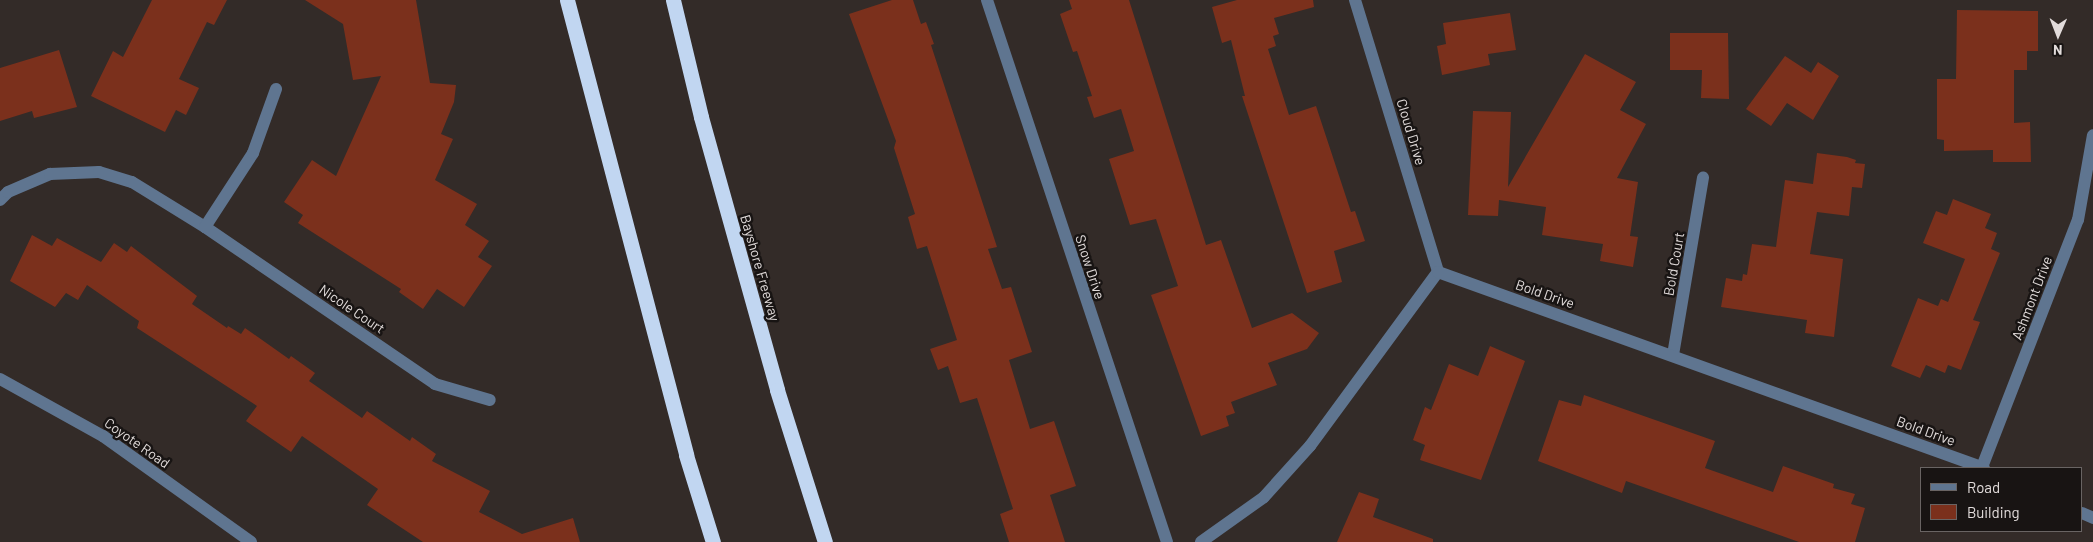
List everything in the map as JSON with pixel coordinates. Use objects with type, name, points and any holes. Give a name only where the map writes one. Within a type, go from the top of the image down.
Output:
[{"type":"highway","points":[[567,0],[686,455],[713,542]]},
{"type":"highway","name":"Bayshore Freeway","points":[[673,0],[701,117],[777,390],[825,542]]},
{"type":"street","name":"Snow Drive","points":[[987,0],[1152,503],[1167,542]]},
{"type":"street","name":"Cloud Drive","points":[[1355,0],[1438,272]]},
{"type":"street","points":[[204,227],[253,153],[276,89]]},
{"type":"street","name":"Ashmont Drive","points":[[1983,467],[2078,220],[2093,136]]},
{"type":"street","name":"Nicole Court","points":[[0,200],[8,192],[50,174],[98,172],[132,182],[204,227],[435,384],[490,400]]},
{"type":"street","name":"Bold Court","points":[[1673,355],[1703,178]]},
{"type":"street","name":"Bold Drive","points":[[1438,272],[1980,467]]},
{"type":"street","points":[[1201,542],[1264,497],[1310,446],[1438,272]]},
{"type":"street","name":"Coyote Road","points":[[0,379],[102,436],[251,542]]},
{"type":"building","points":[[152,0],[227,0],[214,25],[207,22],[179,79],[199,88],[186,115],[176,110],[165,132],[91,96],[113,51],[123,57]]},
{"type":"building","points":[[305,0],[416,0],[430,83],[456,85],[454,102],[441,134],[453,139],[435,180],[477,204],[465,225],[489,241],[478,257],[492,266],[464,307],[437,289],[423,309],[399,292],[401,289],[298,223],[303,215],[284,202],[312,160],[336,176],[381,76],[353,80],[343,24]]},
{"type":"building","points":[[892,0],[913,0],[921,24],[926,22],[934,44],[931,45],[997,247],[988,249],[1002,289],[1011,287],[1032,352],[1009,360],[1030,429],[1054,421],[1076,486],[1050,495],[1065,542],[1009,542],[1000,514],[1013,509],[977,398],[960,403],[948,366],[938,370],[930,349],[957,340],[927,246],[917,249],[908,217],[915,214],[894,148],[896,141],[849,14]]},
{"type":"building","points":[[1069,0],[1129,0],[1206,245],[1221,240],[1252,328],[1292,313],[1319,333],[1307,349],[1268,363],[1277,385],[1231,402],[1235,413],[1226,416],[1229,426],[1201,436],[1151,295],[1178,286],[1156,219],[1130,225],[1109,159],[1134,151],[1121,109],[1094,118],[1087,97],[1092,96],[1077,51],[1073,52],[1060,14],[1072,9]]},
{"type":"building","points":[[1237,0],[1313,0],[1314,7],[1274,18],[1279,34],[1273,36],[1276,46],[1268,49],[1289,115],[1316,106],[1351,212],[1355,211],[1365,241],[1334,251],[1342,282],[1307,293],[1242,96],[1245,96],[1231,40],[1222,43],[1212,7]]},
{"type":"building","points":[[1957,10],[2038,11],[2038,51],[2027,51],[2027,70],[2014,70],[2014,123],[2030,122],[2031,162],[1993,162],[1993,150],[1944,151],[1944,140],[1937,139],[1937,79],[1956,79]]},
{"type":"building","points":[[1510,13],[1516,50],[1488,54],[1490,65],[1442,75],[1437,46],[1446,44],[1443,23]]},
{"type":"building","points":[[1670,33],[1728,33],[1729,99],[1701,98],[1702,70],[1670,70]]},
{"type":"building","points":[[59,50],[77,107],[34,118],[32,111],[0,121],[0,68]]},
{"type":"building","points":[[1585,54],[1636,82],[1620,110],[1646,124],[1617,178],[1638,182],[1630,236],[1638,237],[1633,267],[1600,261],[1603,244],[1542,235],[1546,207],[1499,200],[1498,216],[1468,215],[1473,111],[1511,112],[1508,187]]},
{"type":"building","points":[[1785,56],[1811,73],[1818,62],[1839,76],[1813,120],[1787,103],[1771,126],[1746,109]]},
{"type":"building","points":[[1817,153],[1847,157],[1856,160],[1855,163],[1865,164],[1862,188],[1852,187],[1849,216],[1817,212],[1810,254],[1843,259],[1834,337],[1805,333],[1807,320],[1721,307],[1726,278],[1742,281],[1743,274],[1747,275],[1752,244],[1776,247],[1785,180],[1813,184]]},
{"type":"building","points":[[1953,199],[1991,214],[1985,228],[1997,233],[1991,249],[2000,253],[1973,320],[1980,322],[1961,370],[1948,365],[1945,373],[1926,365],[1920,378],[1891,366],[1918,298],[1938,306],[1941,299],[1948,302],[1965,259],[1923,243],[1936,211],[1947,215]]},
{"type":"building","points":[[32,235],[52,246],[57,238],[101,262],[114,243],[127,252],[131,246],[197,296],[192,304],[227,328],[228,326],[241,334],[245,328],[289,359],[291,356],[315,373],[309,381],[362,418],[367,411],[410,441],[412,437],[436,454],[432,461],[490,491],[479,512],[522,534],[573,518],[580,542],[423,542],[367,505],[378,489],[302,436],[291,452],[246,421],[257,406],[137,328],[139,321],[87,285],[78,300],[66,293],[55,307],[10,281]]},
{"type":"building","points":[[1490,346],[1525,361],[1481,480],[1420,460],[1425,445],[1413,440],[1425,407],[1431,410],[1449,364],[1478,376]]},
{"type":"building","points":[[1584,395],[1715,441],[1705,468],[1773,492],[1783,466],[1834,484],[1833,488],[1855,494],[1851,504],[1865,508],[1855,542],[1799,542],[1626,481],[1622,493],[1538,461],[1559,400],[1581,406]]},
{"type":"building","points":[[1359,492],[1379,499],[1373,517],[1433,539],[1433,542],[1337,542]]}]
